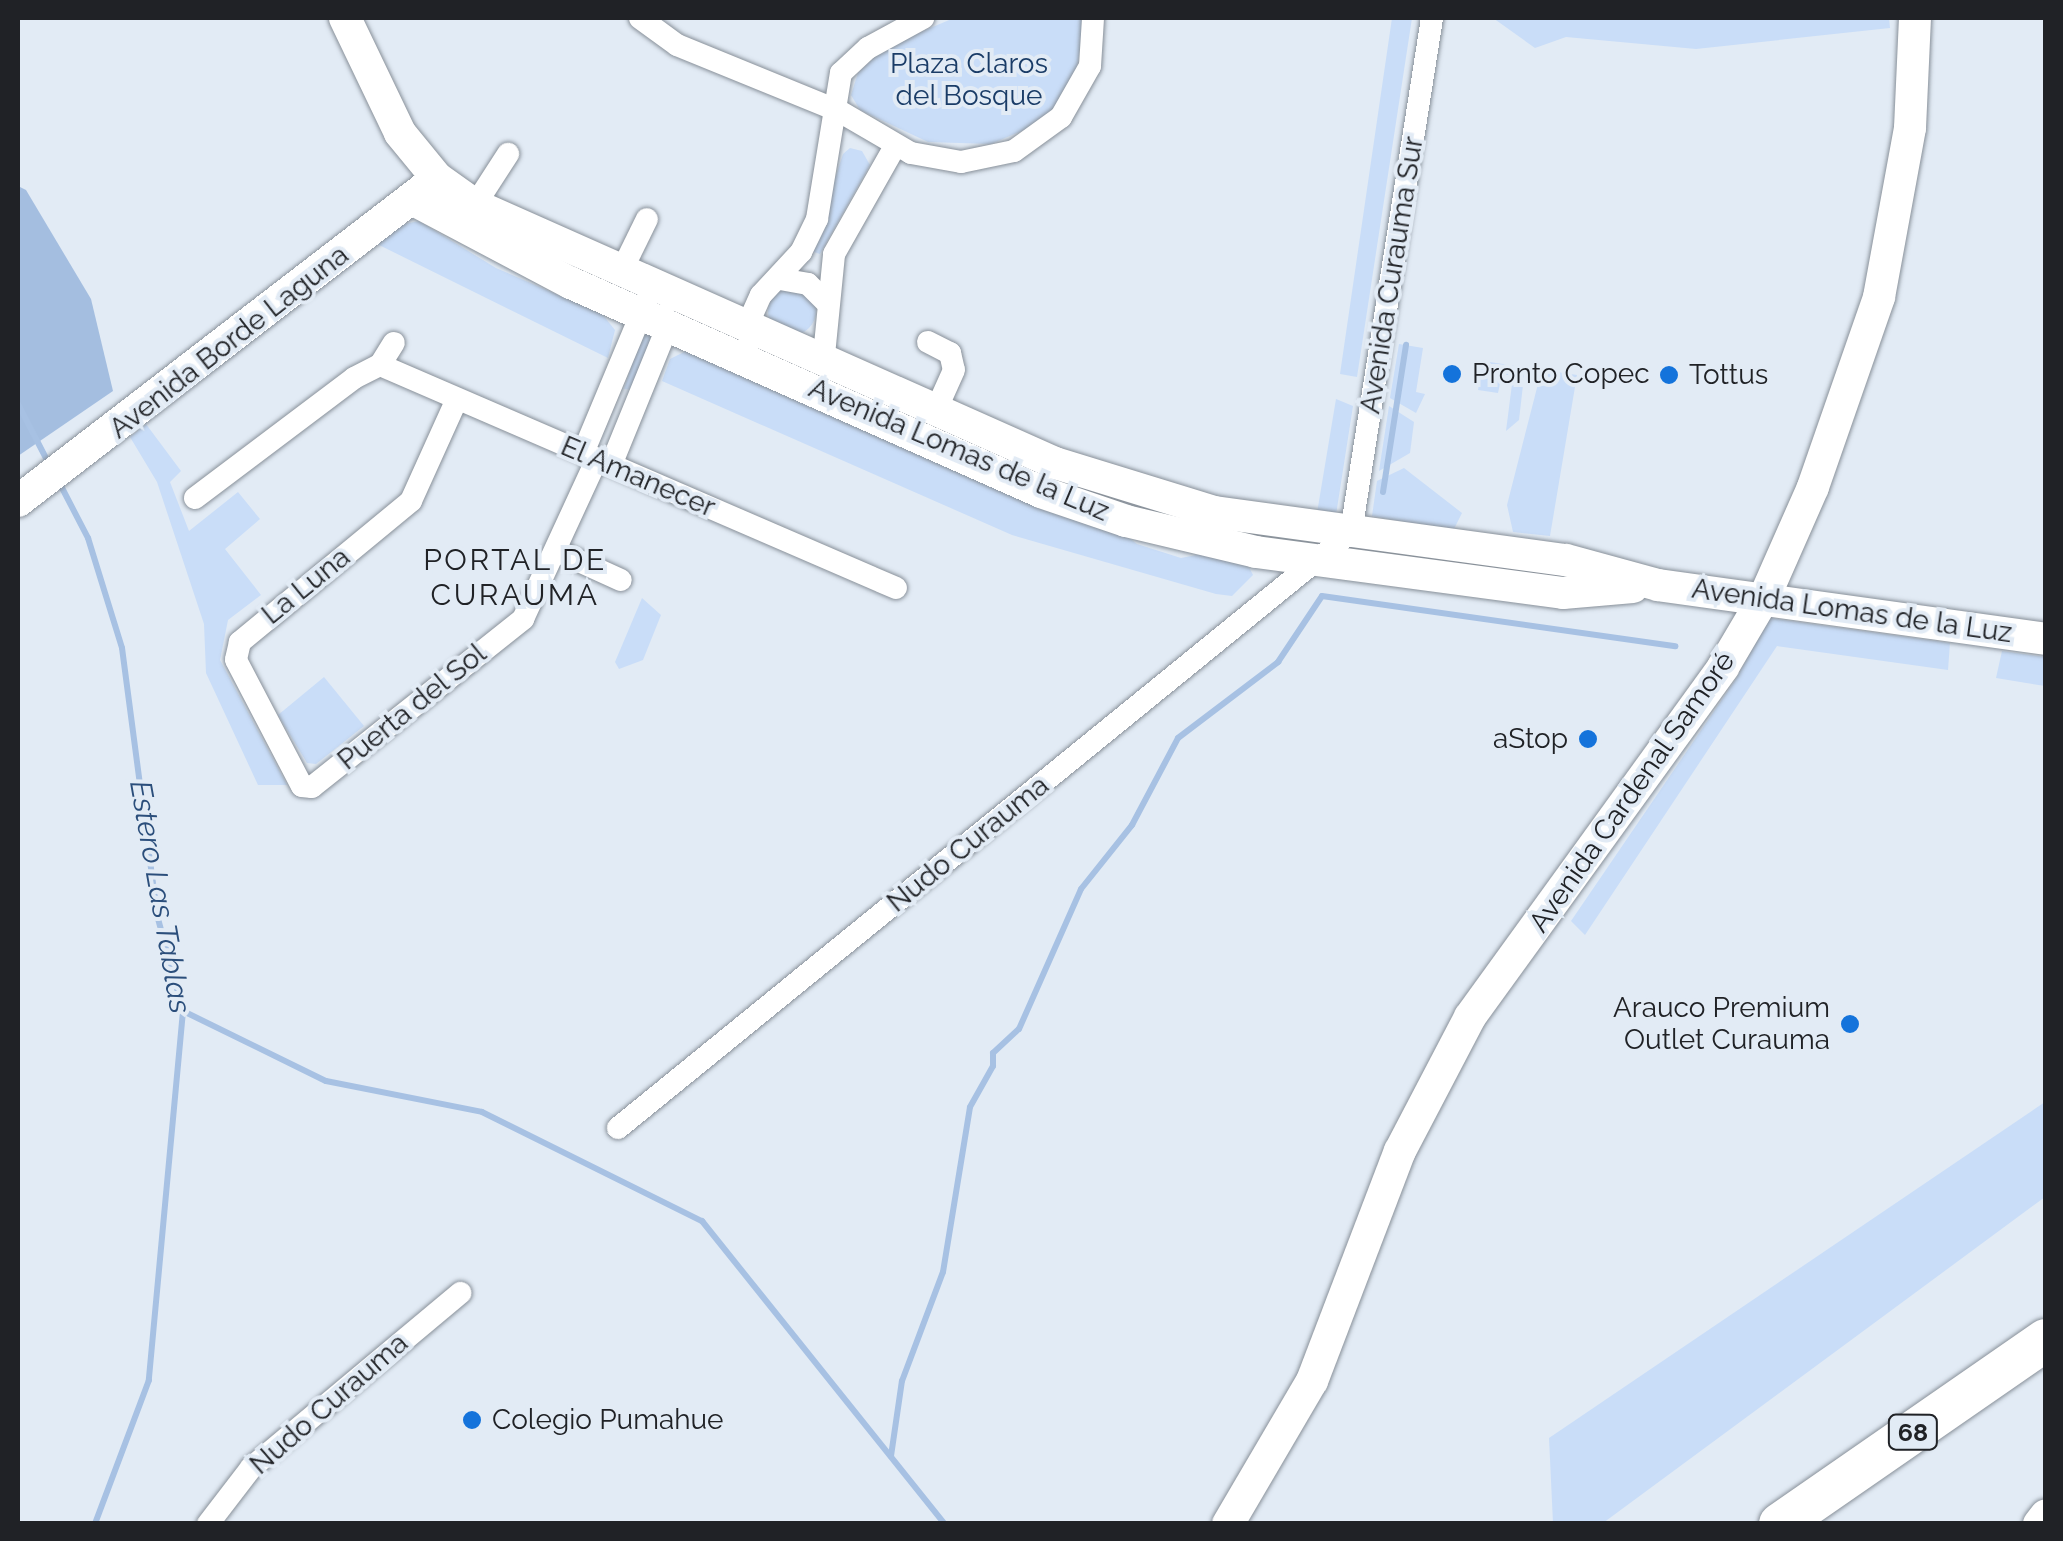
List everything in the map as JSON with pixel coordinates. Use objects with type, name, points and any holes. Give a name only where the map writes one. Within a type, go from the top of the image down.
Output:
[{"type":"highway","name":"68","points":[[1780,1524],[2046,1340]]},
{"type":"highway","name":"68","points":[[1831,1524],[2046,1375]]},
{"type":"street","name":"Avenida Lomas de la Luz","points":[[345,18],[426,189],[501,251],[654,309],[760,364],[1048,478],[1183,537],[1316,560],[1563,593],[1658,585]]},
{"type":"street","points":[[640,18],[691,52],[840,111],[896,146],[961,162],[995,158],[1031,142],[1061,117],[1082,84],[1094,47],[1092,18]]},
{"type":"street","points":[[896,146],[844,228],[828,304],[832,330],[824,356],[760,364],[747,326],[761,295],[780,278],[817,219],[840,111],[835,88],[841,74],[868,48],[923,18]]},
{"type":"street","name":"Avenida Curauma Sur","points":[[1351,532],[1432,18]]},
{"type":"street","name":"Avenida Cardenal Samoré","points":[[1228,1524],[1312,1381],[1400,1150],[1470,1017],[1723,667],[1765,596],[1813,487],[1878,297],[1910,128],[1915,18]]},
{"type":"street","points":[[475,204],[510,155]]},
{"type":"street","name":"Avenida Lomas de la Luz","points":[[426,189],[475,204],[620,274],[654,309],[747,326],[937,408],[1048,478],[1214,512],[1566,560],[1658,585],[1765,596],[2046,639]]},
{"type":"street","name":"Avenida Borde Laguna","points":[[23,498],[426,189]]},
{"type":"street","points":[[620,274],[647,220]]},
{"type":"street","points":[[780,278],[808,284],[828,304]]},
{"type":"street","name":"Puerta del Sol","points":[[597,459],[609,390],[654,309]]},
{"type":"street","name":"Puerta del Sol","points":[[302,786],[312,786],[522,619],[597,459],[637,401],[654,309]]},
{"type":"street","points":[[195,498],[354,378],[380,366],[394,342]]},
{"type":"street","name":"Avenida Lomas de la Luz","points":[[928,342],[950,353],[954,370],[937,408]]},
{"type":"street","name":"El Amanecer","points":[[380,366],[896,588]]},
{"type":"street","points":[[609,390],[637,401]]},
{"type":"street","name":"La Luna","points":[[302,786],[236,660],[240,642],[412,501],[457,399]]},
{"type":"street","name":"Nudo Curauma","points":[[618,1128],[1351,532]]},
{"type":"street","points":[[557,551],[620,580]]},
{"type":"street","name":"Nudo Curauma","points":[[208,1524],[251,1468],[460,1293]]},
{"type":"street","points":[[2039,1524],[2046,1515]]},
{"type":"green space","name":"Plaza Claros del Bosque","points":[[954,18],[1086,18],[1074,82],[1043,122],[991,144],[928,142],[860,110],[851,95],[858,73],[885,47]]},
{"type":"green space","points":[[1392,18],[1412,18],[1357,377],[1340,374]]},
{"type":"green space","points":[[1493,18],[1889,18],[1890,28],[1696,49],[1566,37],[1535,48]]},
{"type":"green space","points":[[850,148],[862,151],[870,165],[820,254],[811,251],[843,154]]},
{"type":"green space","points":[[419,221],[496,268],[602,314],[615,330],[608,358],[375,243],[399,225]]},
{"type":"green space","points":[[792,287],[809,294],[816,311],[809,328],[792,335],[775,328],[768,311],[775,294]]},
{"type":"green space","points":[[655,332],[633,390],[624,389],[642,333]]},
{"type":"green space","points":[[1399,344],[1423,348],[1416,392],[1425,394],[1416,413],[1390,398]]},
{"type":"green space","points":[[686,351],[1120,531],[1137,544],[1181,558],[1202,554],[1248,565],[1253,575],[1232,596],[1216,594],[1012,535],[662,381],[670,359]]},
{"type":"green space","points":[[1483,361],[1577,375],[1550,536],[1513,532],[1507,505],[1539,380],[1502,374],[1498,393],[1478,390]]},
{"type":"green space","points":[[1512,384],[1523,385],[1519,420],[1506,431]]},
{"type":"green space","points":[[1336,399],[1353,406],[1335,521],[1316,519]]},
{"type":"green space","points":[[1389,406],[1414,422],[1410,453],[1379,471]]},
{"type":"green space","points":[[146,424],[181,471],[170,482],[189,531],[238,492],[260,519],[225,549],[261,595],[228,620],[220,660],[287,785],[258,785],[206,673],[204,624],[157,482],[130,437]]},
{"type":"green space","points":[[1404,468],[1462,513],[1453,531],[1372,516],[1377,481]]},
{"type":"green space","points":[[642,598],[661,615],[643,660],[619,669],[615,662]]},
{"type":"green space","points":[[1769,618],[1950,643],[1948,670],[1777,646],[1585,935],[1571,921],[1736,679]]},
{"type":"green space","points":[[2002,651],[2045,657],[2045,686],[1996,678]]},
{"type":"green space","points":[[324,677],[364,726],[316,764],[307,763],[278,715]]},
{"type":"green space","points":[[2045,1102],[2045,1197],[1603,1523],[1553,1523],[1549,1438]]},
{"type":"shaded area","points":[[18,186],[26,190],[91,299],[113,391],[18,456]]},
{"type":"waterway","points":[[1383,492],[1406,345]]},
{"type":"waterway","name":"Estero Las Tablas","points":[[18,404],[49,464]]},
{"type":"waterway","name":"Estero Las Tablas","points":[[60,484],[88,538],[122,648],[157,915],[183,1011],[149,1380],[95,1524]]},
{"type":"waterway","points":[[891,1456],[902,1381],[943,1272],[970,1107],[993,1066],[993,1053],[1019,1029],[1081,889],[1132,825],[1178,738],[1278,662],[1322,596],[1675,646]]},
{"type":"waterway","points":[[183,1011],[326,1081],[482,1112],[702,1221],[945,1524]]},
{"type":"place","name":"Pronto Copec","points":[[1452,374]]},
{"type":"place","name":"Tottus","points":[[1669,375]]},
{"type":"place","name":"aStop","points":[[1588,739]]},
{"type":"place","name":"Arauco Premium Outlet Curauma","points":[[1850,1024]]},
{"type":"place","name":"Colegio Pumahue","points":[[472,1420]]},
{"type":"district","name":"PORTAL DE CURAUMA","points":[[515,577]]}]
